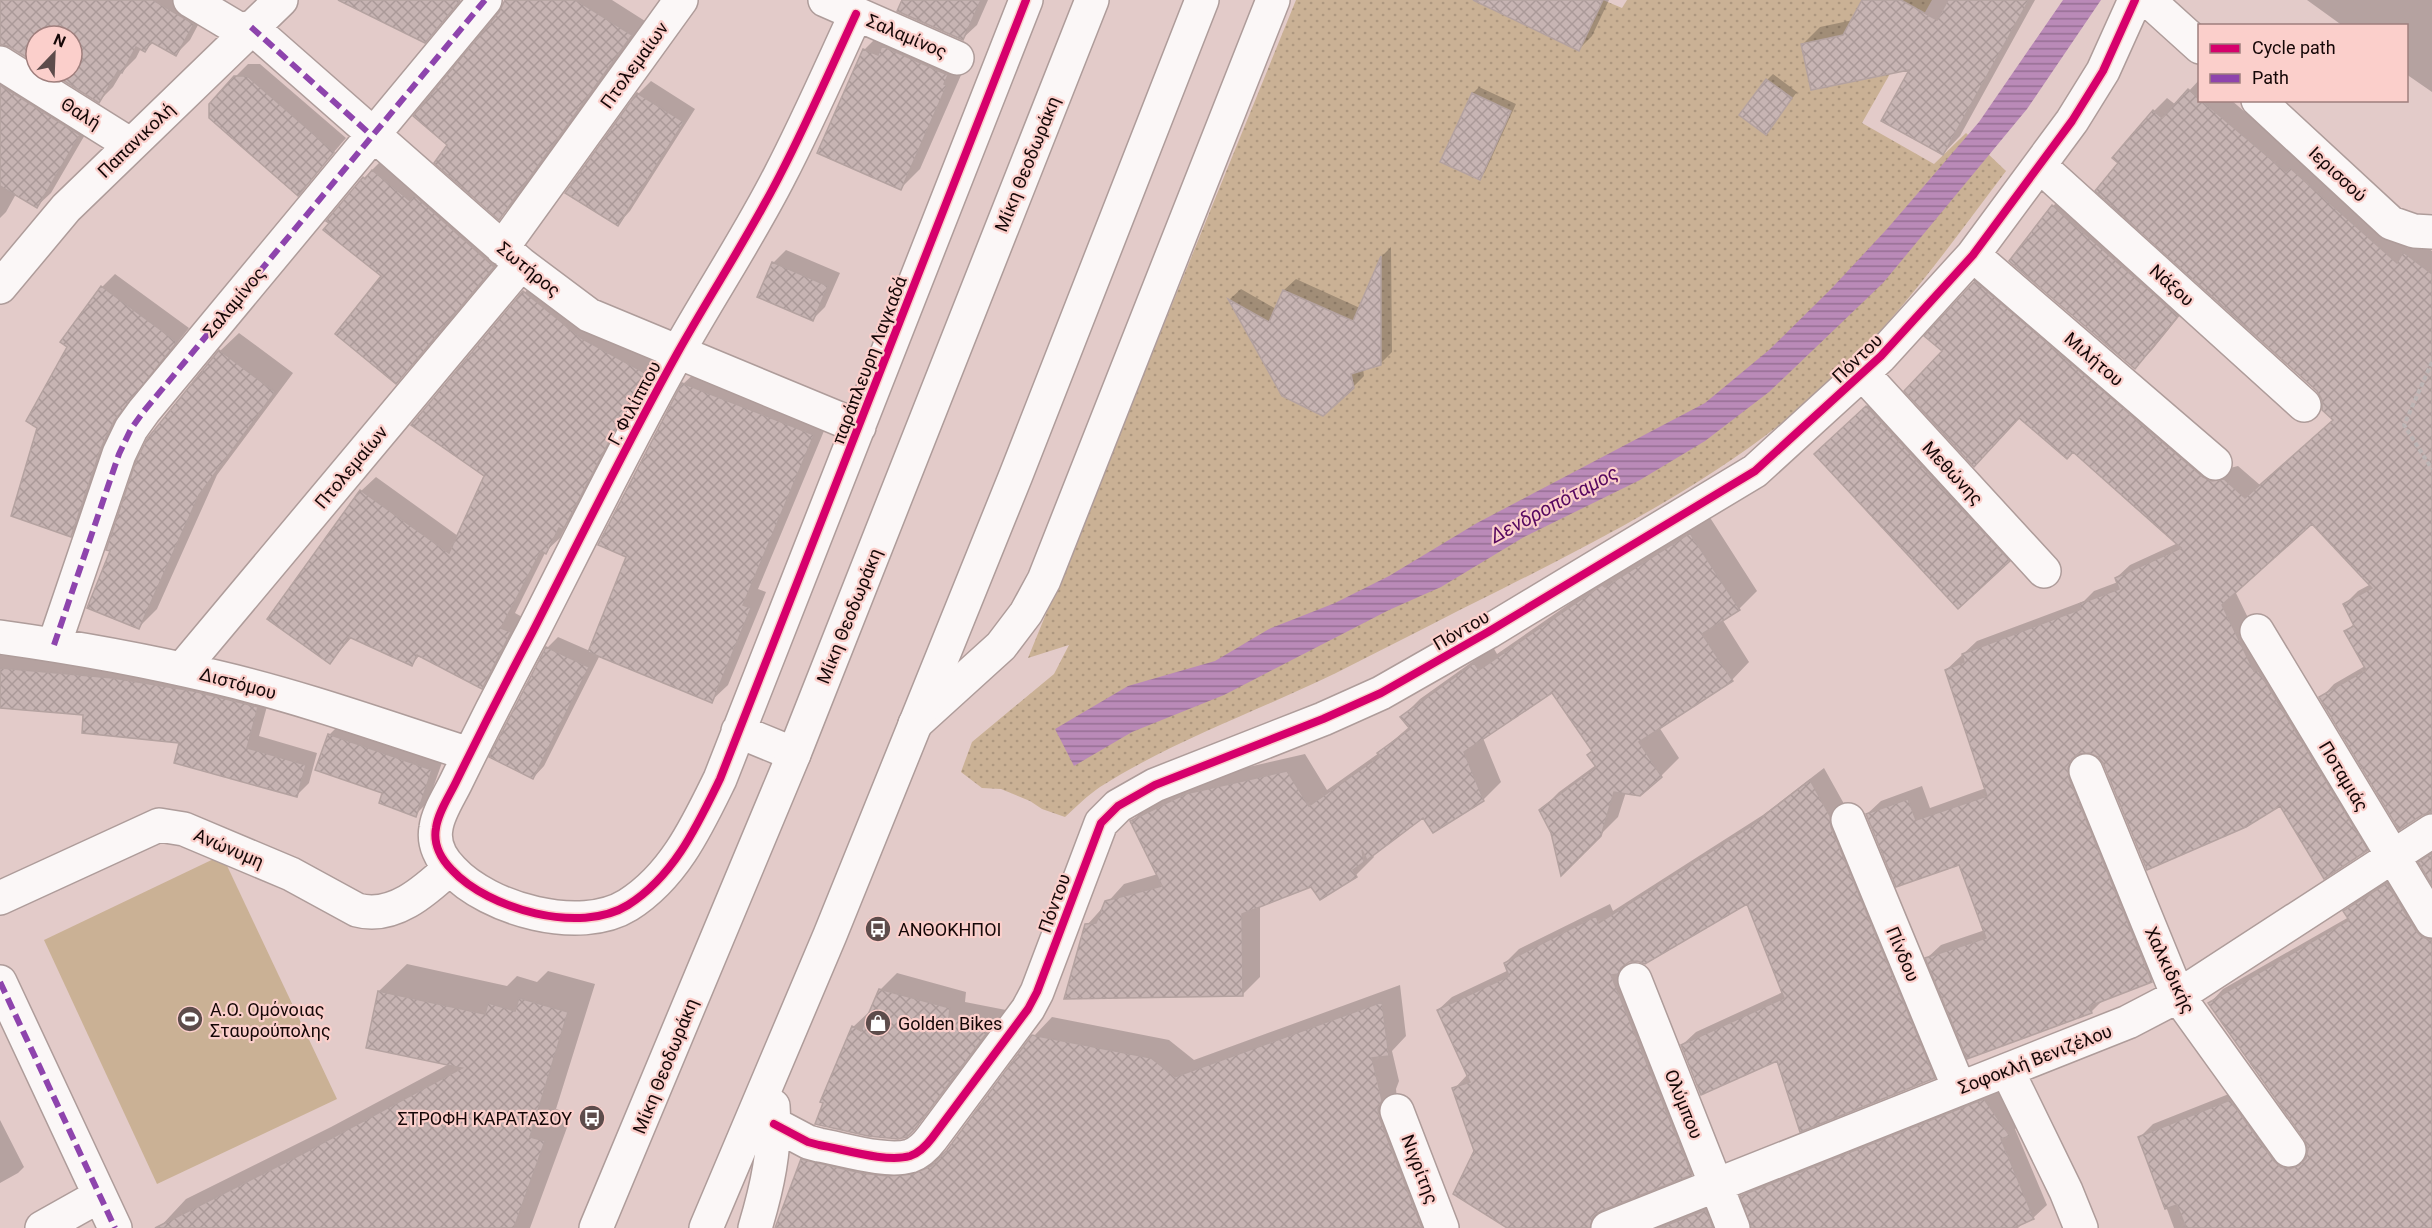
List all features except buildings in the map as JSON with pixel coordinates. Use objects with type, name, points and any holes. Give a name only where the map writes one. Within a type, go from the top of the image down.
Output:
[{"type":"main road","name":"Σωτήρος","points":[[190,0],[249,30],[511,256],[589,315],[677,354],[859,427]]},
{"type":"main road","name":"Παπανικολή","points":[[0,287],[66,208],[281,0]]},
{"type":"main road","name":"Σαλαμίνος","points":[[54,645],[119,454],[131,429],[371,135],[485,0]]},
{"type":"main road","name":"Πτολεμαίων","points":[[182,669],[511,256],[681,0]]},
{"type":"main road","name":"Σαλαμίνος","points":[[825,0],[957,58]]},
{"type":"main road","name":"παράπλευρη Λαγκαδά","points":[[450,868],[460,879],[490,898],[538,913],[584,918],[605,915],[621,909],[649,890],[660,879],[689,839],[720,779],[1026,0]]},
{"type":"main road","name":"Μίκη Θεοδωράκη","points":[[596,1228],[794,754],[1092,0]]},
{"type":"main road","points":[[706,1228],[1021,464],[1202,0]]},
{"type":"main road","points":[[915,724],[1001,646],[1026,613],[1044,580],[1273,0]]},
{"type":"main road","name":"Πόντου","points":[[774,1124],[808,1142],[829,1147],[890,1157],[907,1157],[919,1152],[932,1138],[1028,1009],[1037,992],[1093,840],[1107,814],[1130,798],[1171,778],[1361,702],[1488,632],[1742,480],[1779,450],[1863,374],[1913,323],[1973,255],[2040,166],[2103,71],[2135,0]]},
{"type":"main road","points":[[2148,0],[2198,46]]},
{"type":"main road","name":"Γ. Φιλίππου","points":[[450,868],[442,858],[436,839],[436,828],[469,754],[677,354],[779,178],[856,14]]},
{"type":"main road","name":"Θαλή","points":[[0,63],[131,144]]},
{"type":"main road","name":"Ιερισσού","points":[[2260,102],[2391,223],[2401,228],[2429,232]]},
{"type":"main road","name":"Νάξου","points":[[2040,166],[2304,405]]},
{"type":"main road","name":"Μιλήτου","points":[[1973,255],[2215,463]]},
{"type":"main road","name":"Μεθώνης","points":[[1863,374],[2044,572]]},
{"type":"main road","name":"Ποταμιάς","points":[[2258,630],[2432,921]]},
{"type":"main road","name":"Διστόμου","points":[[0,637],[182,669],[309,702],[469,754]]},
{"type":"main road","points":[[738,731],[794,754]]},
{"type":"main road","name":"Χαλκιδικής","points":[[2086,771],[2178,996],[2289,1150]]},
{"type":"main road","name":"Πίνδου","points":[[1848,820],[1959,1088]]},
{"type":"main road","name":"Ανώνυμη","points":[[0,898],[159,825],[184,829],[291,874],[357,910],[368,913],[388,911],[402,904],[450,868]]},
{"type":"main road","name":"Σοφοκλή Βενιζέλου","points":[[1608,1228],[2108,1031],[2178,996],[2432,831]]},
{"type":"main road","name":"Ολύμπου","points":[[1635,980],[1733,1228]]},
{"type":"main road","points":[[0,982],[115,1228]]},
{"type":"main road","points":[[2007,1070],[2066,1191],[2081,1228]]},
{"type":"main road","points":[[755,1228],[769,1177],[774,1124],[771,1075]]},
{"type":"main road","name":"Νιγρίτης","points":[[1397,1111],[1442,1228]]},
{"type":"main road","points":[[42,1228],[99,1196]]},
{"type":"path","points":[[2432,362],[2404,425],[2432,469]]},
{"type":"shaded area","points":[[1296,0],[1603,0],[1622,8],[1627,0],[1932,0],[1862,123],[1934,164],[1966,133],[2006,171],[1943,255],[1852,361],[1827,385],[1752,445],[1672,498],[1545,567],[1336,673],[1187,740],[1128,770],[1096,790],[1065,817],[1042,809],[1030,801],[1001,789],[982,788],[961,772],[972,742],[1054,674],[1069,645],[1028,658]]},
{"type":"shaded area","name":"Α.Ο. Ομόνοιας Σταυρούπολης","points":[[222,855],[337,1099],[157,1184],[44,940]]},
{"type":"water","name":"Δενδροπόταμος","points":[[2063,0],[2101,0],[2027,109],[1883,283],[1769,392],[1705,441],[1640,480],[1524,537],[1441,587],[1389,610],[1224,695],[1132,732],[1074,766],[1055,729],[1128,686],[1215,661],[1269,629],[1335,603],[1389,576],[1477,523],[1705,403],[1769,350],[1887,229],[1979,122]]},
{"type":"marked path","points":[[54,645],[119,454],[131,429],[485,0]]},
{"type":"marked path","points":[[251,27],[371,135]]},
{"type":"marked path","points":[[0,982],[115,1228]]},
{"type":"cycle path","points":[[856,14],[780,175],[640,422],[439,816],[436,840],[441,856],[448,866],[468,884],[511,906],[561,917],[585,918],[608,914],[628,905],[659,880],[693,832],[720,779],[1026,0]]},
{"type":"cycle path","points":[[774,1124],[808,1142],[864,1155],[900,1158],[919,1151],[932,1138],[1028,1009],[1037,992],[1101,823],[1118,806],[1155,785],[1323,719],[1381,693],[1488,632],[1755,471],[1881,356],[1973,255],[2072,121],[2103,71],[2135,0]]},
{"type":"place","name":"ΑΝΘΟΚΗΠΟΙ","points":[[878,929]]},
{"type":"place","name":"Α.Ο. Ομόνοιας Σταυρούπολης","points":[[190,1019]]},
{"type":"place","name":"Golden Bikes","points":[[878,1023]]},
{"type":"place","name":"ΣΤΡΟΦΗ ΚΑΡΑΤΑΣΟΥ","points":[[592,1118]]}]
